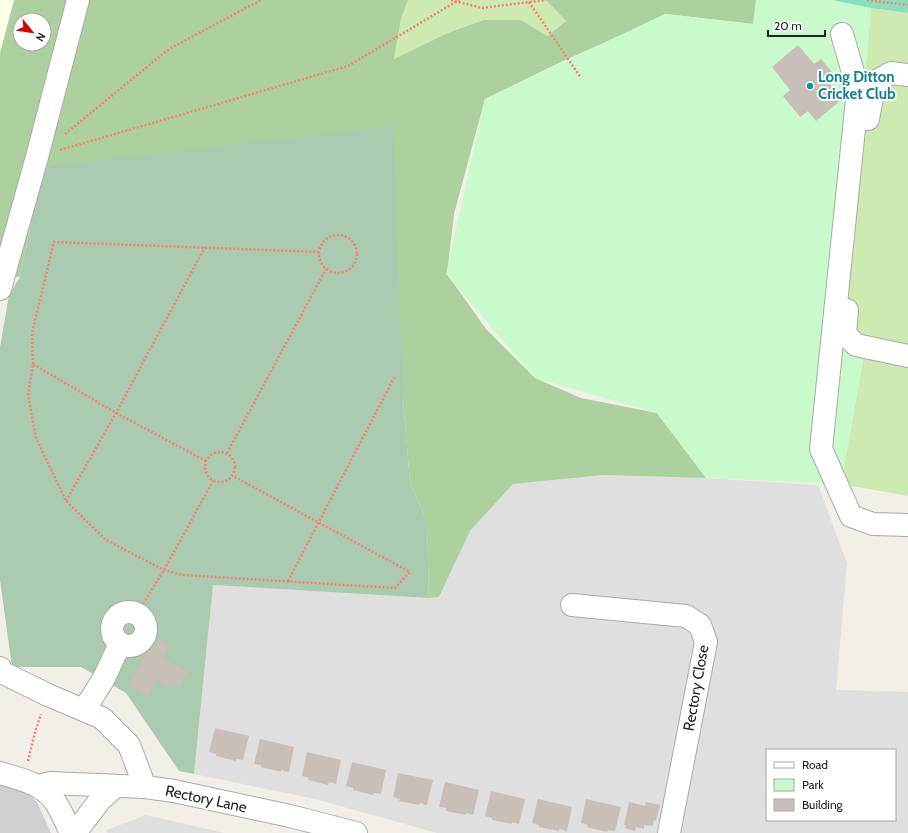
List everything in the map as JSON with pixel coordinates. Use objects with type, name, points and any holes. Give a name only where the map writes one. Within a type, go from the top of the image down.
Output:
[{"type":"street","points":[[0,289],[37,157],[78,0]]},
{"type":"street","points":[[842,34],[858,90],[821,449],[851,516],[873,524],[908,525]]},
{"type":"street","points":[[908,75],[891,73],[875,82],[862,147],[845,334],[856,345],[908,356]]},
{"type":"street","name":"Rectory Close","points":[[572,605],[686,616],[700,625],[706,642],[669,833]]},
{"type":"street","points":[[84,710],[103,680],[120,644],[115,640],[112,630],[115,619],[128,612],[137,614]]},
{"type":"street","points":[[0,668],[1,672],[48,695],[102,718],[129,745],[145,787]]},
{"type":"street","points":[[0,773],[31,783],[54,800],[71,833]]},
{"type":"street","name":"Rectory Lane","points":[[31,783],[145,787],[182,792],[290,816],[356,833]]},
{"type":"street","points":[[75,833],[100,800],[116,786]]},
{"type":"path","points":[[61,137],[169,48],[261,0]]},
{"type":"path","points":[[451,0],[482,8],[546,0]]},
{"type":"path","points":[[867,0],[908,4]]},
{"type":"path","points":[[37,157],[348,66],[457,1]]},
{"type":"path","points":[[529,2],[581,78]]},
{"type":"path","points":[[335,235],[341,235],[352,240],[356,245],[357,257],[351,268],[345,272],[339,273],[326,269],[322,264],[319,252],[324,240],[335,235]]},
{"type":"path","points":[[233,476],[410,572],[395,588],[183,575],[164,570],[106,540],[66,501],[36,438],[28,395],[33,364],[32,333],[54,242],[319,252]]},
{"type":"path","points":[[66,501],[116,414],[205,247]]},
{"type":"path","points":[[227,453],[326,269]]},
{"type":"path","points":[[33,364],[116,414],[206,462]]},
{"type":"path","points":[[288,582],[395,376]]},
{"type":"path","points":[[213,453],[227,453],[232,457],[236,469],[233,476],[224,482],[218,483],[213,481],[208,476],[204,467],[210,455],[213,453]]},
{"type":"path","points":[[137,614],[164,570],[213,481]]},
{"type":"path","points":[[31,783],[34,736]]},
{"type":"shaded area","points":[[0,0],[14,0],[0,53]]},
{"type":"shaded area","points":[[393,126],[403,398],[410,483],[427,522],[429,598],[213,585],[194,774],[179,771],[126,693],[81,667],[12,667],[0,580],[0,347],[9,295],[20,277],[43,166]]},
{"type":"shaded area","points":[[604,475],[706,478],[818,485],[847,563],[836,690],[908,692],[908,833],[437,833],[315,799],[194,774],[213,585],[429,598],[439,597],[470,531],[513,484]]},
{"type":"shaded area","points":[[0,784],[22,791],[32,797],[37,802],[51,833],[0,833]]},
{"type":"shaded area","points":[[146,815],[224,833],[107,833],[107,830]]},
{"type":"green space","points":[[14,0],[408,0],[401,19],[394,59],[448,33],[484,20],[521,20],[547,36],[566,21],[546,0],[756,0],[754,24],[665,14],[485,99],[454,214],[447,274],[486,329],[535,378],[581,398],[657,413],[706,478],[604,475],[513,484],[470,531],[439,597],[429,598],[427,522],[410,483],[403,398],[43,166],[20,277],[0,276],[0,53]]},
{"type":"green space","points":[[408,0],[546,0],[566,21],[546,36],[521,20],[394,59],[401,19]]},
{"type":"green space","points":[[756,0],[832,0],[871,8],[840,349],[864,354],[841,484],[706,478],[657,413],[535,378],[446,274],[485,99],[665,14],[753,24]]},
{"type":"green space","points":[[832,0],[908,0],[908,13],[871,8]]},
{"type":"green space","points":[[871,8],[908,13],[908,496],[841,484],[864,355],[840,349]]},
{"type":"building","name":"Long Ditton Cricket Club","points":[[798,45],[814,64],[821,59],[836,77],[829,83],[842,99],[816,121],[808,111],[800,117],[783,96],[790,90],[772,67]]},
{"type":"building","points":[[158,638],[170,645],[163,658],[188,672],[180,687],[172,683],[169,688],[156,681],[148,696],[129,686],[147,651],[151,653]]},
{"type":"building","points":[[215,728],[249,736],[243,760],[236,759],[236,761],[216,756],[216,754],[209,752]]},
{"type":"building","points":[[260,739],[294,747],[289,772],[281,770],[281,772],[254,764]]},
{"type":"building","points":[[307,752],[341,760],[336,784],[329,782],[328,785],[308,780],[309,778],[302,776]]},
{"type":"building","points":[[352,762],[386,770],[381,794],[374,793],[373,795],[353,790],[353,788],[346,786]]},
{"type":"building","points":[[398,773],[433,780],[427,805],[399,801],[400,799],[393,797]]},
{"type":"building","points":[[445,782],[479,790],[473,815],[446,811],[446,808],[439,807]]},
{"type":"building","points":[[491,791],[525,799],[519,824],[492,820],[492,818],[485,816]]},
{"type":"building","points":[[538,799],[572,807],[567,831],[539,827],[539,825],[532,823]]},
{"type":"building","points":[[586,799],[621,807],[615,831],[608,830],[607,832],[587,827],[588,825],[581,823]]},
{"type":"building","points":[[629,802],[645,806],[646,802],[660,805],[656,821],[654,820],[653,826],[644,825],[644,829],[636,827],[635,831],[625,828],[626,825],[624,825]]},
{"type":"place","name":"Long Ditton Cricket Club","points":[[810,86]]}]
